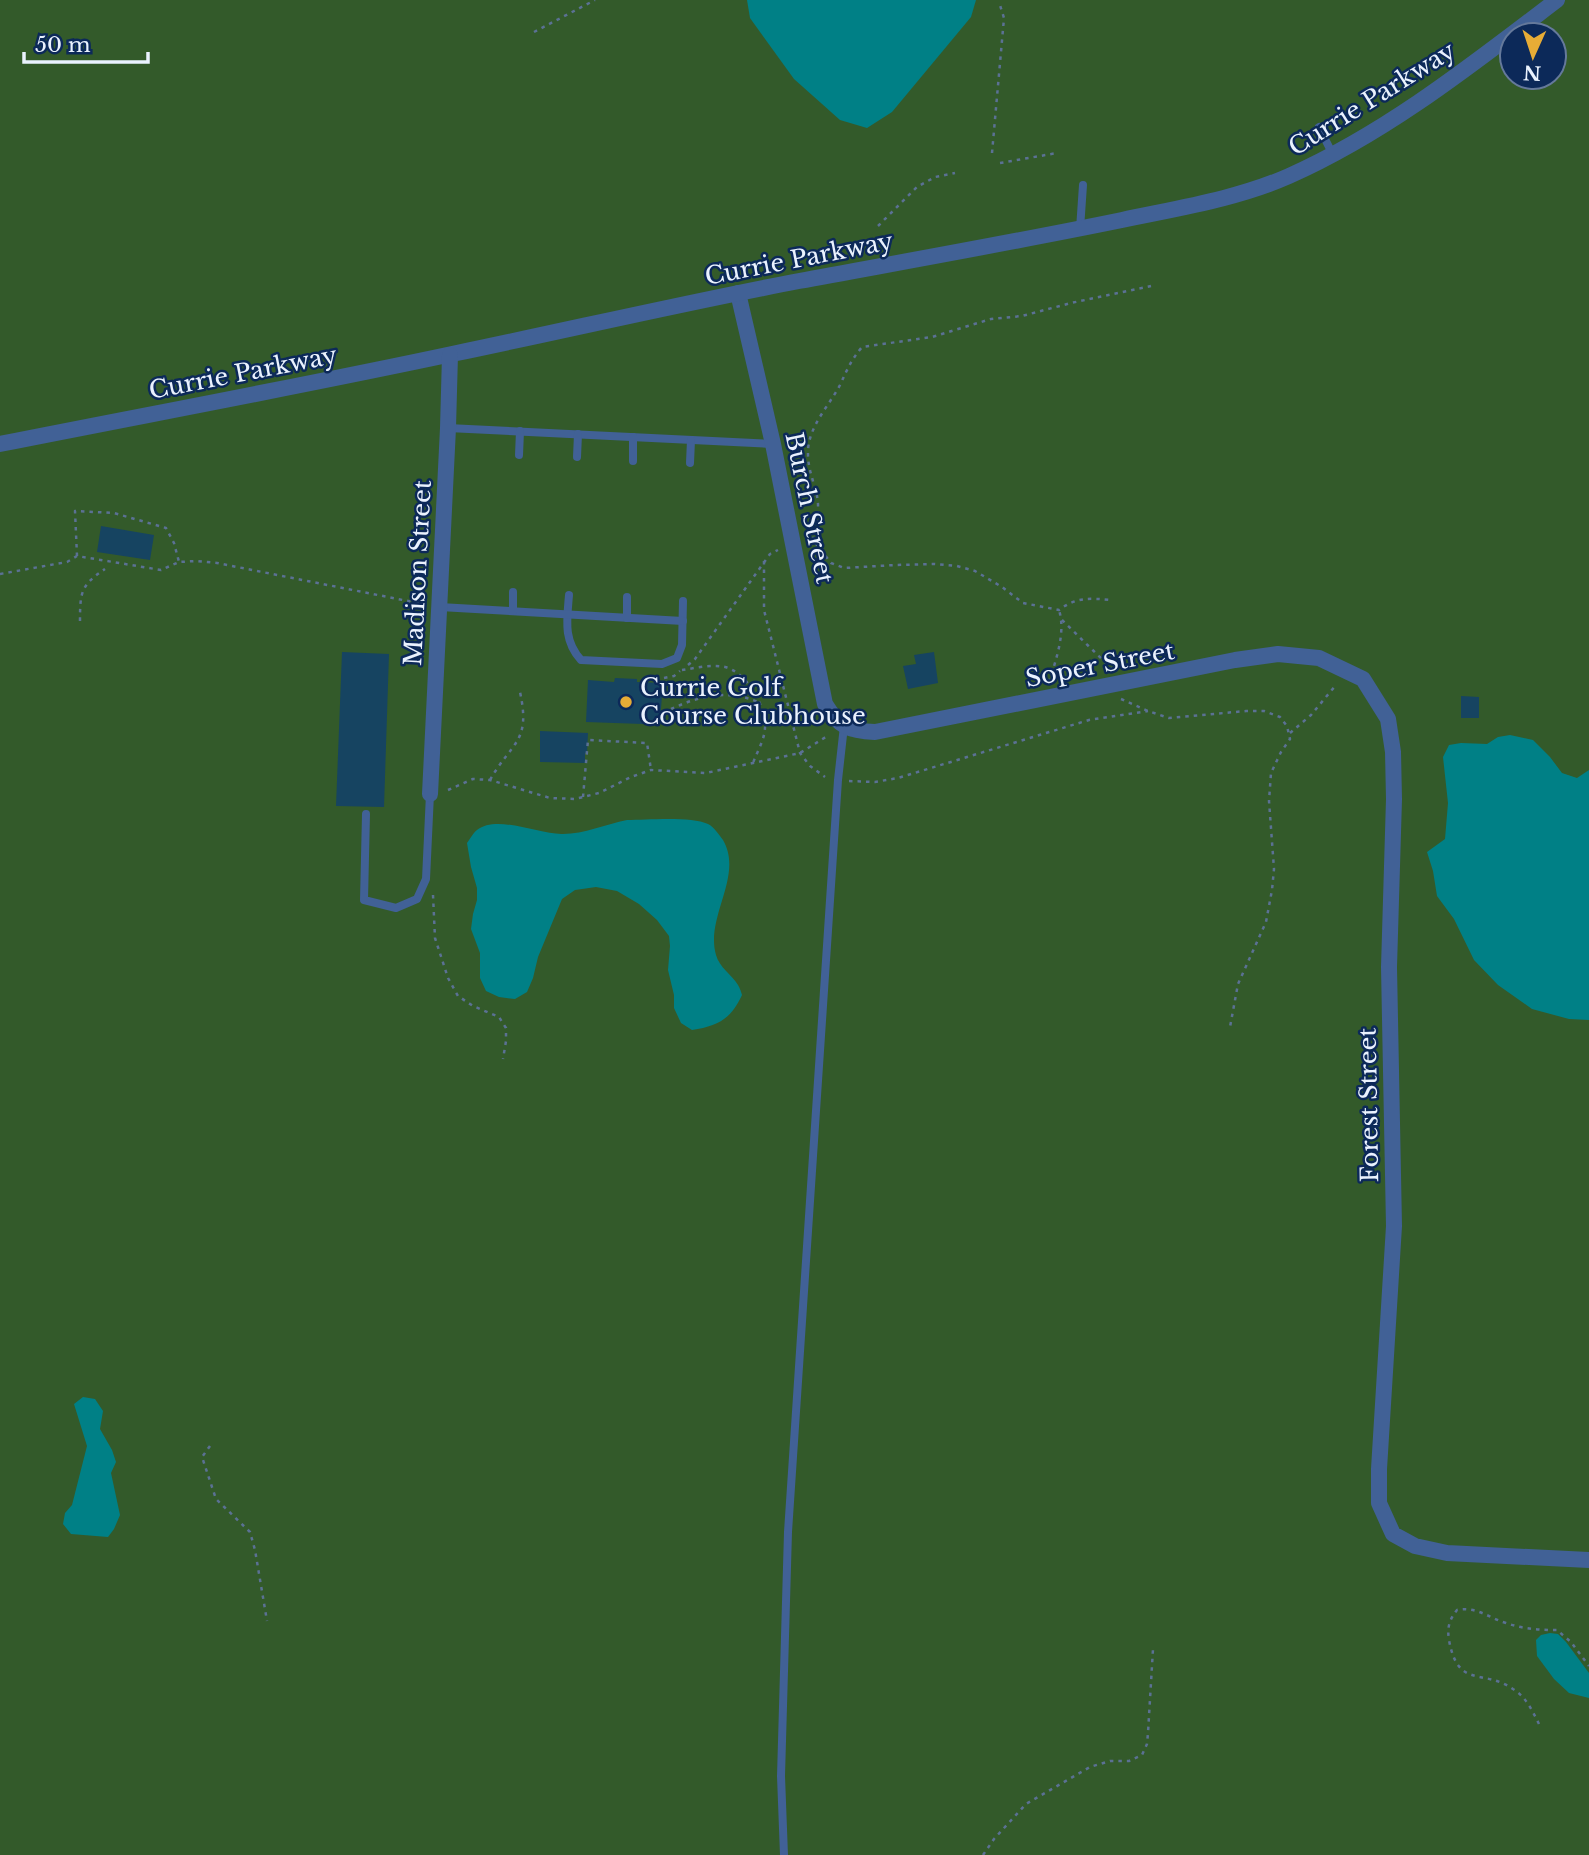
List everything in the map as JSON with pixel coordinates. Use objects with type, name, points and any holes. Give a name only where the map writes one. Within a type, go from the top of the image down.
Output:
[{"type":"street","name":"Currie Parkway","points":[[0,444],[450,355],[738,293],[1080,229],[1248,191],[1287,177],[1333,155],[1404,111],[1484,56],[1557,0]]},
{"type":"street","name":"Burch Street","points":[[738,293],[773,444],[825,704],[833,717],[844,726]]},
{"type":"street","name":"Madison Street","points":[[430,794],[449,428],[450,355]]},
{"type":"street","name":"Soper Street","points":[[844,726],[857,731],[875,732],[1235,660],[1278,654],[1319,658],[1363,679]]},
{"type":"street","name":"Forest Street","points":[[1363,679],[1388,719],[1393,752],[1394,799],[1389,967],[1394,1226],[1379,1503],[1392,1534],[1415,1546],[1447,1553],[1589,1560]]},
{"type":"lane","points":[[1319,127],[1333,155]]},
{"type":"lane","points":[[1080,229],[1083,185]]},
{"type":"lane","points":[[449,428],[773,444]]},
{"type":"lane","points":[[519,455],[520,431]]},
{"type":"lane","points":[[578,434],[578,457]]},
{"type":"lane","points":[[633,437],[633,461]]},
{"type":"lane","points":[[690,463],[691,440]]},
{"type":"lane","points":[[513,592],[513,611]]},
{"type":"lane","points":[[569,595],[568,634],[572,650],[581,660],[662,664],[677,658],[682,645],[683,601]]},
{"type":"lane","points":[[627,597],[627,618]]},
{"type":"lane","points":[[440,607],[683,621]]},
{"type":"lane","points":[[784,1855],[781,1776],[788,1532],[838,780],[844,726]]},
{"type":"lane","points":[[366,814],[364,900],[396,908],[418,899],[426,879],[430,794]]},
{"type":"path","points":[[534,32],[595,0]]},
{"type":"path","points":[[992,153],[1004,18],[999,2]]},
{"type":"path","points":[[1000,163],[1057,153]]},
{"type":"path","points":[[878,226],[917,187],[935,177],[955,173]]},
{"type":"path","points":[[1111,600],[1089,598],[1070,602],[1059,610],[1023,603],[975,571],[957,566],[844,568],[831,563],[813,540],[818,499],[807,451],[813,430],[850,362],[862,347],[932,337],[991,319],[1022,316],[1152,286]]},
{"type":"path","points":[[77,556],[75,511],[114,513],[166,528],[174,543],[179,562]]},
{"type":"path","points":[[664,678],[674,676],[695,659],[770,554],[793,544],[813,540]]},
{"type":"path","points":[[0,574],[67,562],[77,556],[161,570],[179,562],[196,561],[440,607]]},
{"type":"path","points":[[764,562],[764,610],[800,753],[810,766],[828,779],[875,782],[898,778],[1090,720],[1148,711]]},
{"type":"path","points":[[79,621],[83,587],[105,569]]},
{"type":"path","points":[[1043,699],[1057,652],[1062,620],[1059,610]]},
{"type":"path","points":[[1062,620],[1127,683]]},
{"type":"path","points":[[682,670],[724,667],[738,673],[749,684],[762,711],[765,727],[753,763]]},
{"type":"path","points":[[1289,734],[1311,715],[1334,688],[1344,670]]},
{"type":"path","points":[[1099,689],[1169,718],[1264,711],[1280,717],[1287,726],[1290,739],[1271,773],[1269,801],[1274,869],[1266,922],[1238,984],[1230,1027]]},
{"type":"path","points":[[490,779],[523,730],[524,713],[520,692]]},
{"type":"path","points":[[671,709],[696,699],[727,694],[744,696],[758,702]]},
{"type":"path","points":[[430,794],[452,789],[473,779],[490,779],[550,798],[575,799],[599,793],[651,770],[706,773],[800,753],[844,726]]},
{"type":"path","points":[[583,797],[588,740],[647,743],[651,770]]},
{"type":"path","points":[[433,885],[435,938],[448,978],[458,996],[499,1017],[506,1028],[503,1059]]},
{"type":"path","points":[[210,1446],[202,1457],[216,1499],[250,1532],[256,1550],[267,1620]]},
{"type":"path","points":[[1539,1724],[1524,1698],[1512,1688],[1494,1679],[1478,1678],[1463,1671],[1454,1661],[1447,1630],[1451,1617],[1457,1610],[1467,1608],[1504,1623],[1537,1630],[1557,1630],[1571,1642],[1589,1666]]},
{"type":"path","points":[[983,1855],[1026,1804],[1090,1767],[1110,1761],[1129,1761],[1142,1755],[1147,1744],[1153,1649]]},
{"type":"shaded area","points":[[0,0],[1589,0],[1589,1855],[0,1855]]},
{"type":"shaded area","points":[[747,0],[976,0],[971,17],[892,112],[867,128],[840,120],[794,79],[750,18]]},
{"type":"shaded area","points":[[1510,735],[1533,740],[1562,773],[1577,778],[1589,770],[1589,1020],[1569,1019],[1532,1009],[1498,985],[1474,960],[1454,919],[1437,896],[1427,852],[1445,839],[1448,803],[1443,757],[1449,745],[1487,744],[1498,737]]},
{"type":"shaded area","points":[[680,819],[700,822],[712,827],[723,840],[729,868],[714,941],[718,959],[738,985],[742,995],[723,1020],[692,1030],[681,1023],[674,1008],[668,970],[669,936],[657,920],[639,904],[617,891],[596,887],[575,890],[562,899],[527,992],[515,999],[499,997],[486,991],[480,978],[480,953],[471,929],[477,888],[467,843],[476,831],[485,826],[507,824],[571,834],[627,820]]},
{"type":"shaded area","points":[[83,1397],[95,1399],[103,1411],[100,1429],[116,1462],[111,1473],[120,1515],[108,1537],[71,1534],[63,1524],[65,1513],[72,1505],[87,1446],[74,1404]]},
{"type":"shaded area","points":[[1558,1634],[1566,1642],[1589,1673],[1589,1698],[1569,1693],[1554,1679],[1537,1656],[1536,1640],[1541,1635]]},
{"type":"building","points":[[101,526],[154,535],[150,560],[97,552]]},
{"type":"building","points":[[342,652],[389,654],[384,807],[336,806]]},
{"type":"building","points":[[934,652],[938,683],[908,689],[903,666],[916,664],[914,655]]},
{"type":"building","name":"Currie Golf Course Clubhouse","points":[[615,678],[663,683],[660,721],[643,720],[643,724],[586,722],[588,680],[614,682]]},
{"type":"building","points":[[1461,696],[1479,697],[1479,718],[1461,718]]},
{"type":"building","points":[[540,731],[588,733],[585,763],[540,762]]},
{"type":"place","name":"Currie Golf Course Clubhouse","points":[[626,702]]}]
